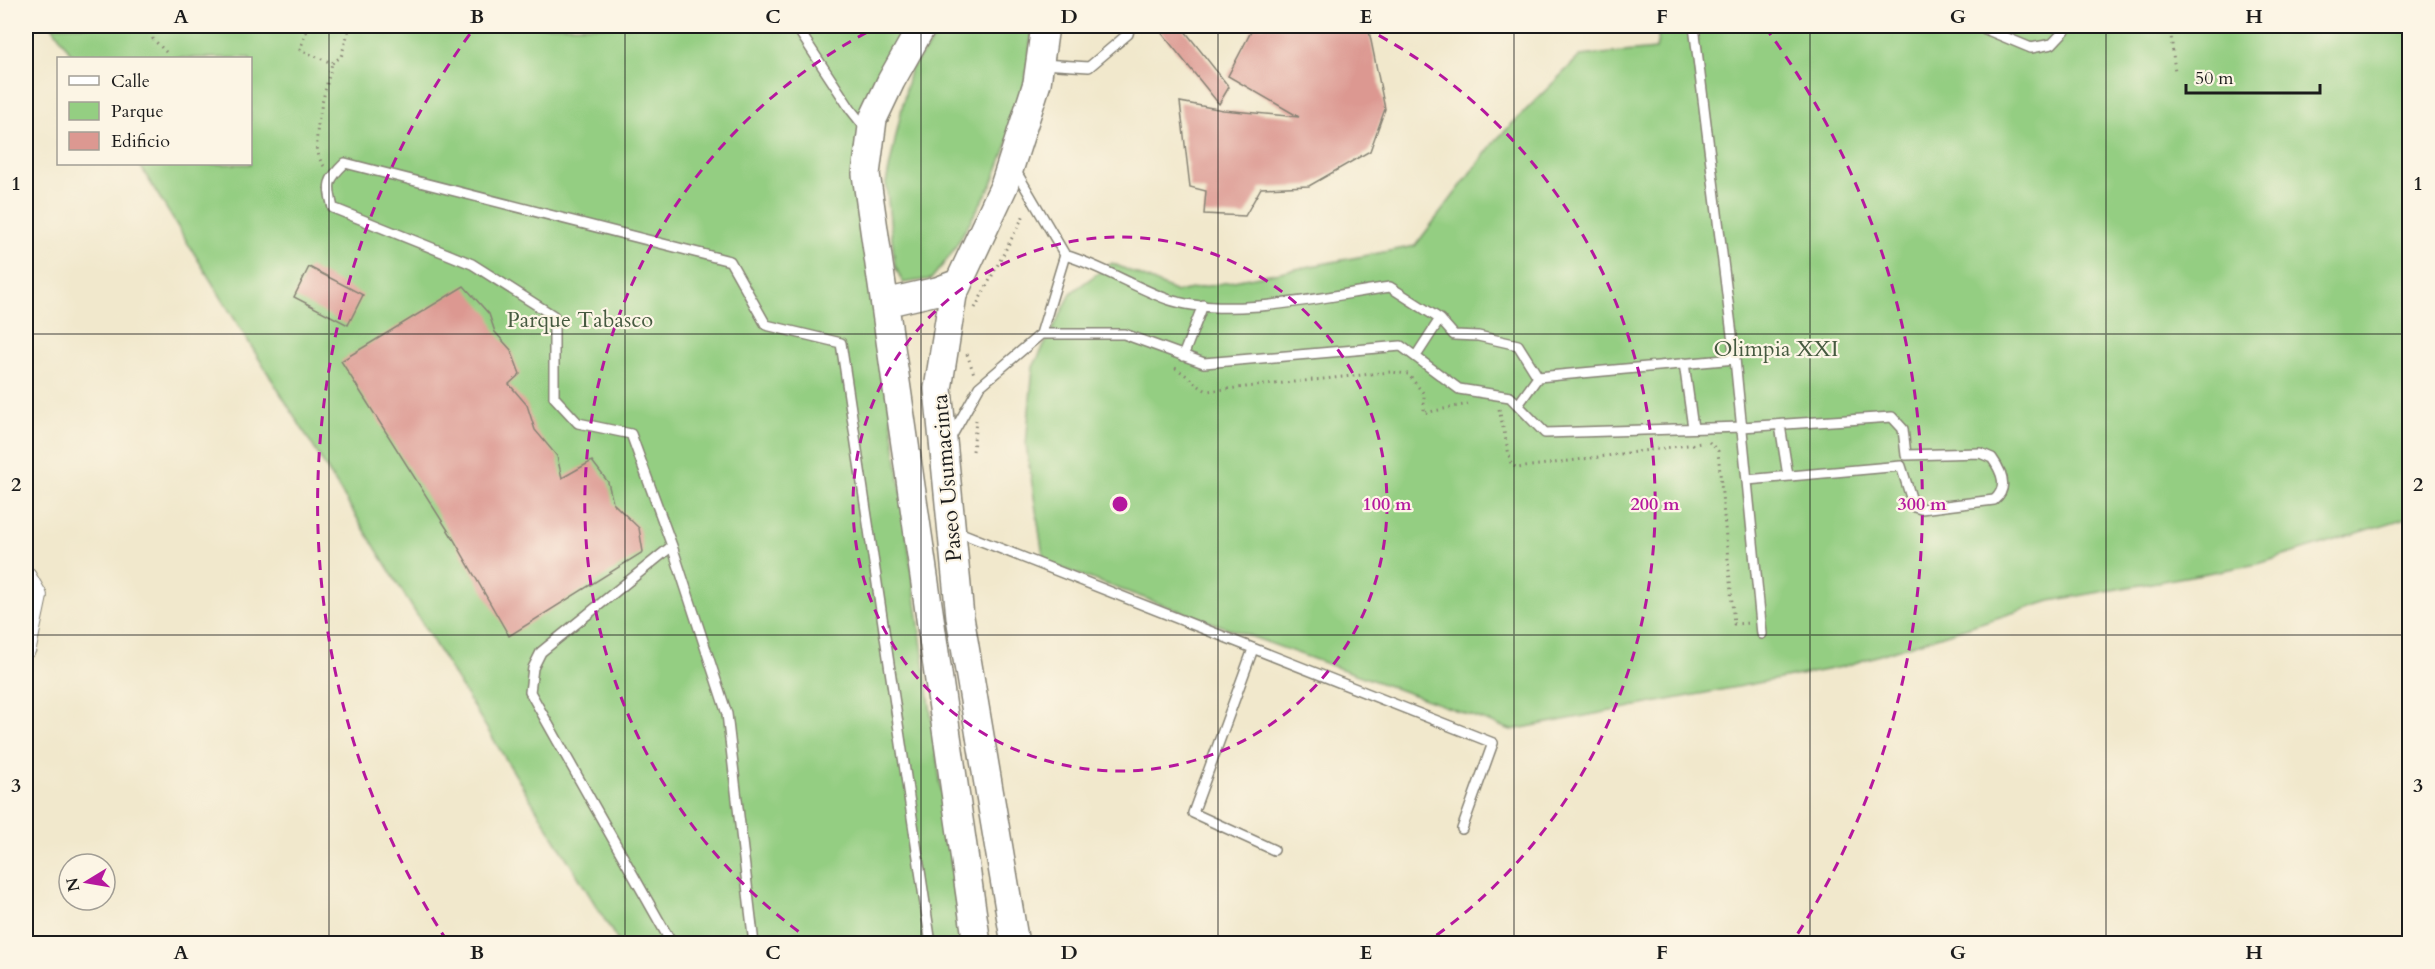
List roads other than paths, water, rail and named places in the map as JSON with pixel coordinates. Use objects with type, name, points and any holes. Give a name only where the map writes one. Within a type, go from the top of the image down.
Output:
[{"type":"main road","name":"Paseo Usumacinta","points":[[922,26],[873,119],[866,174],[977,944]]},
{"type":"main road","name":"Paseo Usumacinta","points":[[1015,944],[960,617],[938,389],[953,295],[1004,186],[1037,83],[1045,26]]},
{"type":"main road","points":[[885,303],[937,291],[958,283]]},
{"type":"street","points":[[26,577],[37,596],[26,648]]},
{"type":"lane","points":[[796,26],[851,110],[871,135]]},
{"type":"lane","points":[[1040,64],[1089,67],[1128,34],[1130,26]]},
{"type":"lane","points":[[1695,26],[1735,359],[1762,634]]},
{"type":"lane","points":[[1978,26],[2031,48],[2052,44],[2069,26]]},
{"type":"lane","points":[[754,944],[727,714],[672,546],[631,434],[578,423],[554,397],[554,316],[472,264],[333,208],[328,188],[332,176],[345,163],[730,261],[766,325],[841,344],[932,944]]},
{"type":"lane","points":[[1011,163],[1065,255],[1088,262],[1168,299],[1235,309],[1390,288],[1440,319],[1454,334],[1478,336],[1518,345],[1538,377]]},
{"type":"lane","points":[[944,449],[978,387],[1041,334],[1065,255]]},
{"type":"lane","points":[[1183,356],[1203,304]]},
{"type":"lane","points":[[1416,356],[1440,319]]},
{"type":"lane","points":[[1041,334],[1124,334],[1204,363],[1401,346],[1459,389],[1510,397],[1545,433],[1742,428],[1892,417],[1903,429],[1906,455],[1901,465],[1914,507],[1921,509],[1994,500],[2000,495],[2003,477],[1992,458],[1980,453],[1906,455]]},
{"type":"lane","points":[[1518,405],[1538,377],[1735,359]]},
{"type":"lane","points":[[1684,363],[1693,428]]},
{"type":"lane","points":[[1780,425],[1788,476]]},
{"type":"lane","points":[[1747,480],[1901,465]]},
{"type":"lane","points":[[951,529],[1493,743],[1462,829]]},
{"type":"lane","points":[[672,546],[541,652],[533,668],[530,692],[672,944]]},
{"type":"lane","points":[[1253,649],[1193,813],[1274,850]]},
{"type":"park label","name":"Parque Tabasco","points":[[580,320]]},
{"type":"park label","name":"Olimpia XXI","points":[[1776,349]]}]
